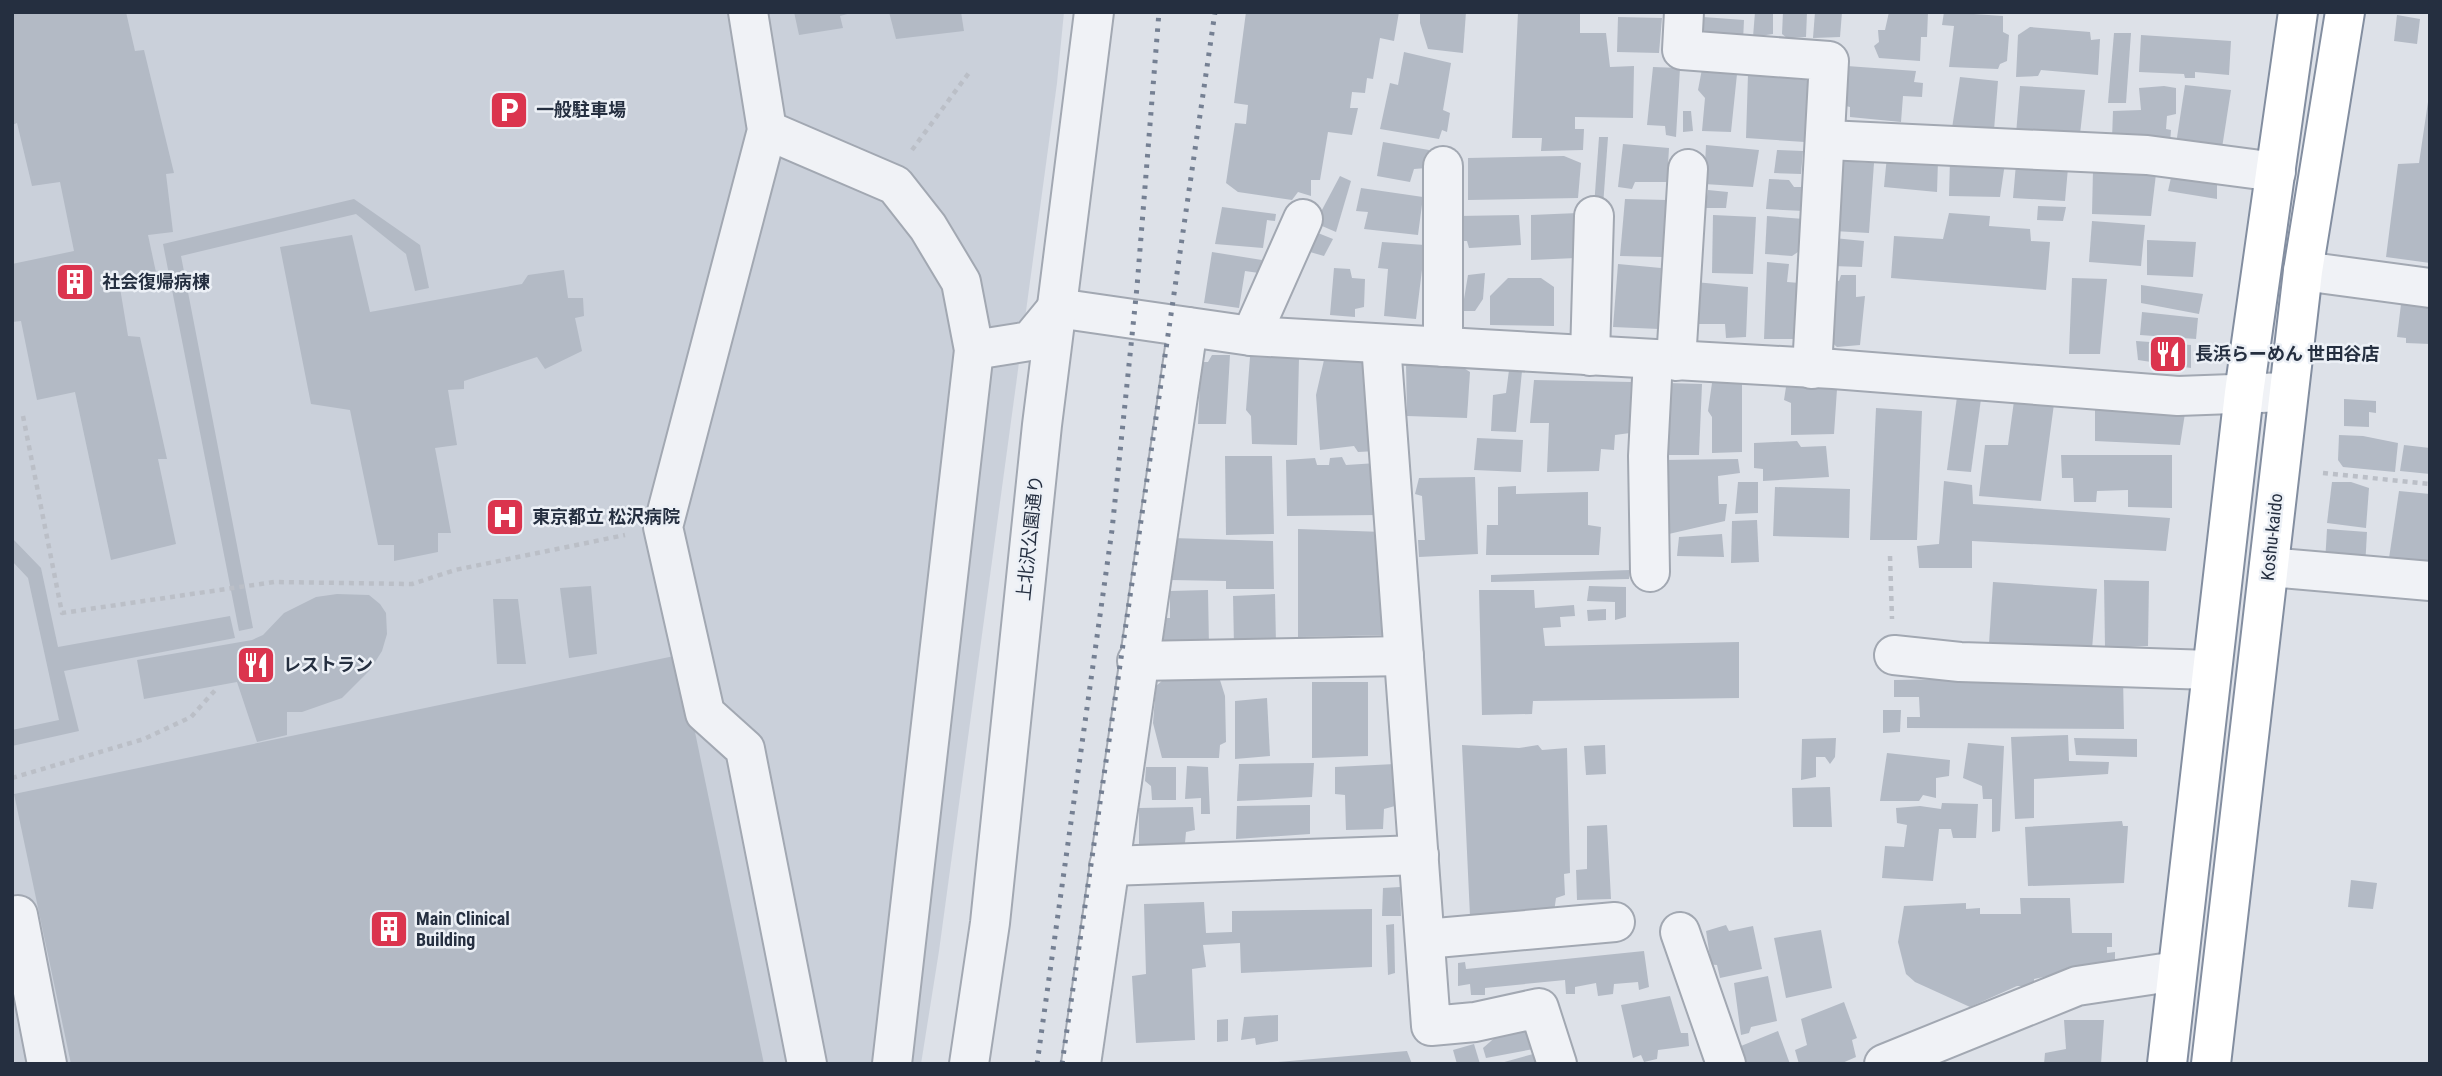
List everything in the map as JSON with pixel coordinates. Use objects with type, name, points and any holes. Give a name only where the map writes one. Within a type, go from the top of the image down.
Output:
[{"type":"highway","points":[[2167,1064],[2244,393],[2298,12]]},
{"type":"highway","name":"Koshu-kaido","points":[[2211,1064],[2287,392],[2303,271],[2345,12]]},
{"type":"street","points":[[748,12],[767,130],[663,527],[705,713],[745,749],[807,1064]]},
{"type":"street","name":"上北沢公園通り","points":[[969,1064],[990,923],[1040,439],[1094,12]]},
{"type":"street","points":[[1684,12],[1682,50],[1829,61],[1827,140],[1812,369]]},
{"type":"street","points":[[767,130],[895,185],[928,227],[961,282],[974,349],[892,1064]]},
{"type":"street","points":[[1827,140],[2147,155],[2276,172]]},
{"type":"street","points":[[1443,166],[1443,347]]},
{"type":"street","points":[[1650,572],[1648,456],[1665,360],[1688,169]]},
{"type":"street","points":[[1590,356],[1594,216]]},
{"type":"street","points":[[1251,336],[1303,219]]},
{"type":"street","points":[[2303,271],[2430,288]]},
{"type":"street","points":[[974,349],[1030,341],[1057,308],[1251,336],[1812,369],[2178,396],[2287,392]]},
{"type":"street","points":[[1081,1064],[1137,662],[1188,327]]},
{"type":"street","points":[[1381,344],[1431,1026],[1475,1022],[1539,1008],[1557,1064]]},
{"type":"street","points":[[2269,567],[2430,581]]},
{"type":"street","points":[[1894,655],[1960,662],[2211,670]]},
{"type":"street","points":[[1137,662],[1404,656]]},
{"type":"street","points":[[1109,866],[1419,855]]},
{"type":"street","points":[[18,915],[47,1064]]},
{"type":"street","points":[[1425,939],[1615,922]]},
{"type":"street","points":[[1680,932],[1726,1064]]},
{"type":"street","points":[[1886,1063],[2077,986],[2177,971]]},
{"type":"path","points":[[895,185],[915,144],[971,70]]},
{"type":"path","points":[[23,416],[62,613],[274,582],[412,584],[455,570],[663,527]]},
{"type":"path","points":[[2323,473],[2430,484]]},
{"type":"path","points":[[1889,556],[1894,655]]},
{"type":"path","points":[[12,778],[144,739],[191,717],[218,687]]},
{"type":"shaded area","name":"東京都立 松沢病院","points":[[12,12],[1064,12],[1057,83],[939,951],[921,1064],[12,1064]]},
{"type":"building","name":"社会復帰病棟","points":[[12,12],[126,12],[135,51],[144,50],[174,173],[166,174],[173,232],[148,235],[157,277],[120,288],[128,336],[140,337],[167,459],[158,459],[176,544],[111,560],[75,392],[37,400],[21,321],[12,322],[12,264],[74,251],[60,182],[32,186],[17,123],[12,125]]},
{"type":"building","points":[[794,12],[851,13],[840,16],[843,28],[799,35]]},
{"type":"building","points":[[889,12],[961,12],[964,31],[896,39]]},
{"type":"building","points":[[1246,12],[1399,12],[1394,41],[1380,38],[1373,79],[1367,78],[1365,93],[1352,92],[1350,108],[1358,108],[1352,135],[1328,132],[1320,180],[1311,180],[1311,196],[1298,192],[1292,200],[1238,192],[1226,183],[1235,123],[1246,124],[1248,105],[1234,103]]},
{"type":"building","points":[[1420,12],[1466,12],[1463,53],[1428,49],[1420,23]]},
{"type":"building","points":[[1518,12],[1580,12],[1580,33],[1606,33],[1610,67],[1634,66],[1633,118],[1575,117],[1575,129],[1584,129],[1583,150],[1541,151],[1542,138],[1512,138]]},
{"type":"building","points":[[1755,12],[1773,12],[1773,34],[1753,37]]},
{"type":"building","points":[[1783,12],[1807,12],[1806,37],[1787,38],[1782,34]]},
{"type":"building","points":[[1815,12],[1842,12],[1840,37],[1813,38]]},
{"type":"building","points":[[1889,12],[1928,12],[1927,37],[1921,37],[1920,61],[1879,58],[1874,46],[1879,42],[1878,30],[1885,30]]},
{"type":"building","points":[[1944,12],[2003,16],[2003,32],[2009,35],[2007,61],[2000,64],[1998,69],[1949,67],[1954,26],[1942,25]]},
{"type":"building","points":[[2397,15],[2420,19],[2417,44],[2394,41]]},
{"type":"building","points":[[1618,17],[1662,18],[1659,53],[1617,52]]},
{"type":"building","points":[[1703,17],[1744,20],[1743,41],[1700,38]]},
{"type":"building","points":[[2030,27],[2090,32],[2091,40],[2100,39],[2098,75],[2041,70],[2038,76],[2016,77],[2018,35]]},
{"type":"building","points":[[2114,33],[2131,33],[2126,103],[2108,103]]},
{"type":"building","points":[[2141,35],[2231,41],[2229,75],[2195,72],[2195,78],[2185,78],[2184,74],[2139,72]]},
{"type":"building","points":[[1404,52],[1451,63],[1443,110],[1450,113],[1447,132],[1442,130],[1439,139],[1380,129],[1390,83],[1398,85]]},
{"type":"building","points":[[1847,66],[1916,71],[1914,82],[1923,83],[1922,97],[1903,96],[1901,122],[1850,117],[1850,107],[1842,105]]},
{"type":"building","points":[[1653,67],[1680,68],[1676,137],[1666,135],[1665,126],[1647,125]]},
{"type":"building","points":[[1702,69],[1737,74],[1731,132],[1702,131],[1705,98],[1698,90]]},
{"type":"building","points":[[1748,74],[1790,74],[1795,79],[1813,81],[1805,142],[1746,138]]},
{"type":"building","points":[[1960,77],[1998,81],[1994,130],[1952,128]]},
{"type":"building","points":[[2185,85],[2231,90],[2222,148],[2176,144]]},
{"type":"building","points":[[2020,86],[2085,90],[2080,134],[2016,134]]},
{"type":"building","points":[[2139,88],[2176,88],[2176,114],[2167,116],[2166,129],[2171,130],[2170,144],[2112,139],[2113,111],[2141,110]]},
{"type":"building","points":[[2428,102],[2430,263],[2386,257],[2398,164],[2419,163]]},
{"type":"building","points":[[1683,111],[1691,111],[1693,131],[1683,132]]},
{"type":"building","points":[[1599,137],[1608,137],[1603,206],[1594,207]]},
{"type":"building","points":[[1383,142],[1429,150],[1427,168],[1414,169],[1410,182],[1377,176]]},
{"type":"building","points":[[1623,144],[1669,148],[1667,182],[1635,182],[1632,189],[1618,187]]},
{"type":"building","points":[[1706,145],[1759,150],[1753,187],[1704,184]]},
{"type":"building","points":[[1777,150],[1803,151],[1801,174],[1774,173]]},
{"type":"building","points":[[1564,156],[1581,163],[1578,198],[1468,200],[1468,158]]},
{"type":"building","points":[[1887,156],[1938,161],[1937,192],[1884,187]]},
{"type":"building","points":[[1840,161],[1874,163],[1869,233],[1834,231]]},
{"type":"building","points":[[1950,161],[2005,163],[2000,197],[1949,196]]},
{"type":"building","points":[[2016,164],[2068,168],[2065,201],[2013,198]]},
{"type":"building","points":[[2093,170],[2156,174],[2151,216],[2092,214]]},
{"type":"building","points":[[2172,173],[2217,182],[2217,199],[2168,191]]},
{"type":"building","points":[[1340,176],[1351,181],[1336,232],[1315,223]]},
{"type":"building","points":[[1769,179],[1789,180],[1794,187],[1808,187],[1804,211],[1766,209]]},
{"type":"building","points":[[1361,188],[1423,197],[1418,235],[1364,229],[1368,212],[1356,211]]},
{"type":"building","points":[[1708,190],[1728,192],[1726,208],[1705,208]]},
{"type":"building","points":[[354,199],[420,245],[429,288],[415,291],[406,254],[356,214],[181,256],[253,628],[239,631],[163,244]]},
{"type":"building","points":[[1625,199],[1668,200],[1663,257],[1620,256]]},
{"type":"building","points":[[2038,206],[2066,207],[2063,221],[2037,220]]},
{"type":"building","points":[[1222,207],[1276,214],[1275,221],[1267,220],[1263,248],[1215,244]]},
{"type":"building","points":[[1578,213],[1576,258],[1531,260],[1531,215]]},
{"type":"building","points":[[1949,213],[1990,216],[1989,226],[2030,229],[2031,241],[2050,242],[2046,290],[1891,278],[1894,236],[1943,239]]},
{"type":"building","points":[[1519,215],[1521,245],[1469,248],[1467,241],[1457,241],[1458,216]]},
{"type":"building","points":[[1713,215],[1756,217],[1753,274],[1712,273]]},
{"type":"building","points":[[1767,216],[1804,219],[1801,250],[1792,256],[1765,254]]},
{"type":"building","points":[[2092,221],[2145,225],[2141,266],[2089,262]]},
{"type":"building","points":[[1318,233],[1333,239],[1324,256],[1310,252]]},
{"type":"building","points":[[352,235],[370,312],[522,284],[528,275],[564,270],[568,298],[583,298],[584,316],[575,318],[582,351],[545,369],[537,357],[464,381],[464,389],[448,390],[457,445],[435,448],[451,533],[438,533],[438,552],[394,561],[394,545],[378,545],[350,410],[311,404],[280,247]]},
{"type":"building","points":[[1834,238],[1864,241],[1862,267],[1832,266]]},
{"type":"building","points":[[2147,240],[2196,242],[2193,277],[2147,275]]},
{"type":"building","points":[[1382,242],[1425,245],[1416,319],[1384,316],[1388,269],[1378,268]]},
{"type":"building","points":[[1212,252],[1262,260],[1259,273],[1245,271],[1239,308],[1204,303]]},
{"type":"building","points":[[1767,262],[1789,264],[1787,282],[1800,283],[1796,339],[1764,339]]},
{"type":"building","points":[[1618,264],[1661,268],[1659,329],[1613,327]]},
{"type":"building","points":[[1334,268],[1350,269],[1352,278],[1365,279],[1364,307],[1355,309],[1355,317],[1330,315]]},
{"type":"building","points":[[1485,273],[1483,299],[1475,311],[1462,311],[1468,275]]},
{"type":"building","points":[[1841,275],[1856,275],[1856,297],[1865,296],[1860,345],[1837,347],[1829,340],[1830,278],[1839,281]]},
{"type":"building","points":[[1508,278],[1541,278],[1554,287],[1554,326],[1490,325],[1490,296]]},
{"type":"building","points":[[2072,278],[2107,279],[2100,354],[2069,354]]},
{"type":"building","points":[[1695,282],[1748,287],[1746,337],[1726,338],[1725,324],[1691,324]]},
{"type":"building","points":[[2141,285],[2203,294],[2199,314],[2141,303]]},
{"type":"building","points":[[2402,296],[2430,300],[2430,344],[2406,343],[2406,338],[2397,337]]},
{"type":"building","points":[[2142,312],[2198,318],[2196,339],[2140,335]]},
{"type":"building","points":[[2136,341],[2191,345],[2191,368],[2138,360]]},
{"type":"building","points":[[1212,355],[1230,355],[1226,424],[1198,424],[1201,362],[1208,362]]},
{"type":"building","points":[[1250,357],[1299,358],[1297,445],[1252,444],[1251,416],[1246,410]]},
{"type":"building","points":[[1324,360],[1362,360],[1370,368],[1377,451],[1358,452],[1354,446],[1320,450],[1316,395]]},
{"type":"building","points":[[1406,364],[1459,365],[1470,372],[1467,418],[1407,416]]},
{"type":"building","points":[[1509,370],[1522,371],[1516,432],[1491,431],[1493,395],[1506,393]]},
{"type":"building","points":[[1534,380],[1631,382],[1630,433],[1615,435],[1614,450],[1601,449],[1599,471],[1547,472],[1549,423],[1530,423]]},
{"type":"building","points":[[1667,383],[1702,384],[1699,455],[1665,455]]},
{"type":"building","points":[[1712,383],[1742,383],[1742,452],[1712,453],[1712,417],[1708,411]]},
{"type":"building","points":[[1786,387],[1837,389],[1834,434],[1791,435],[1791,403],[1784,400]]},
{"type":"building","points":[[1957,397],[1981,399],[1971,472],[1947,470]]},
{"type":"building","points":[[2344,399],[2376,401],[2376,413],[2369,412],[2369,427],[2344,426]]},
{"type":"building","points":[[2014,401],[2054,404],[2041,501],[1979,496],[1985,445],[2008,445]]},
{"type":"building","points":[[2095,405],[2186,407],[2180,445],[2095,441]]},
{"type":"building","points":[[1876,408],[1922,411],[1917,540],[1870,540]]},
{"type":"building","points":[[2339,435],[2363,436],[2398,443],[2395,472],[2343,467],[2338,460]]},
{"type":"building","points":[[1477,438],[1523,440],[1521,472],[1474,470]]},
{"type":"building","points":[[1797,441],[1801,447],[1826,446],[1829,477],[1763,481],[1763,469],[1754,468],[1754,443]]},
{"type":"building","points":[[2404,445],[2430,448],[2430,474],[2400,471]]},
{"type":"building","points":[[2061,455],[2172,455],[2172,508],[2128,507],[2128,490],[2097,491],[2096,502],[2074,502],[2073,478],[2062,478]]},
{"type":"building","points":[[1225,456],[1272,456],[1274,534],[1226,535]]},
{"type":"building","points":[[1342,457],[1346,465],[1377,463],[1378,515],[1287,516],[1286,460],[1315,458],[1317,465],[1329,465],[1330,458]]},
{"type":"building","points":[[1738,459],[1740,473],[1718,476],[1719,504],[1727,504],[1725,521],[1660,536],[1662,460]]},
{"type":"building","points":[[1475,477],[1478,554],[1419,557],[1418,540],[1425,540],[1422,496],[1415,494],[1419,478]]},
{"type":"building","points":[[1944,481],[1972,485],[1973,504],[2170,518],[2166,551],[1972,541],[1972,568],[1919,568],[1917,546],[1939,544]]},
{"type":"building","points":[[1738,482],[1758,482],[1758,513],[1735,514]]},
{"type":"building","points":[[2332,482],[2351,482],[2369,488],[2366,528],[2327,523]]},
{"type":"building","points":[[1516,486],[1516,494],[1588,492],[1588,525],[1601,527],[1599,555],[1486,555],[1487,525],[1498,525],[1498,487]]},
{"type":"building","points":[[1775,487],[1850,489],[1849,538],[1773,536]]},
{"type":"building","points":[[2399,491],[2430,494],[2429,570],[2388,565]]},
{"type":"building","points":[[1757,520],[1759,562],[1731,563],[1732,521]]},
{"type":"building","points":[[1298,529],[1383,532],[1388,635],[1298,637]]},
{"type":"building","points":[[2327,529],[2367,532],[2365,568],[2325,563]]},
{"type":"building","points":[[1722,534],[1724,557],[1677,556],[1679,537]]},
{"type":"building","points":[[12,538],[41,568],[58,647],[230,616],[235,638],[64,671],[79,731],[12,746],[12,730],[59,720],[28,578],[12,561]]},
{"type":"building","points":[[1172,538],[1273,541],[1274,589],[1226,589],[1226,581],[1171,580]]},
{"type":"building","points":[[1630,570],[1629,579],[1491,582],[1491,575]]},
{"type":"building","points":[[2104,580],[2149,581],[2148,646],[2105,648]]},
{"type":"building","points":[[1993,582],[2097,589],[2092,649],[1989,644]]},
{"type":"building","points":[[591,586],[597,654],[569,658],[560,588]]},
{"type":"building","points":[[1589,586],[1626,587],[1626,617],[1615,620],[1615,602],[1587,601]]},
{"type":"building","points":[[1208,590],[1209,648],[1163,649],[1162,618],[1170,618],[1170,591]]},
{"type":"building","points":[[1479,590],[1534,590],[1535,608],[1574,605],[1575,616],[1560,617],[1561,627],[1543,628],[1545,646],[1739,642],[1739,698],[1533,701],[1532,714],[1482,715]]},
{"type":"building","name":"レストラン","points":[[337,594],[369,595],[380,604],[386,613],[387,634],[382,651],[370,670],[342,698],[302,712],[287,712],[287,735],[257,742],[237,682],[144,699],[137,660],[252,640],[263,635],[284,613],[316,597]]},
{"type":"building","points":[[1275,594],[1276,645],[1234,646],[1233,596]]},
{"type":"building","points":[[493,599],[518,599],[526,664],[497,664]]},
{"type":"building","points":[[1606,609],[1606,620],[1588,621],[1587,610]]},
{"type":"building","name":"Main Clinical Building","points":[[679,655],[764,1064],[71,1064],[14,794]]},
{"type":"building","points":[[2123,676],[2124,729],[1907,728],[1907,717],[1920,717],[1919,697],[1894,697],[1894,680]]},
{"type":"building","points":[[1163,680],[1220,680],[1225,696],[1226,742],[1220,745],[1219,758],[1162,758],[1153,723],[1156,686]]},
{"type":"building","points":[[1312,682],[1368,682],[1368,756],[1312,758]]},
{"type":"building","points":[[1267,698],[1270,756],[1235,759],[1235,701]]},
{"type":"building","points":[[1883,710],[1901,710],[1900,732],[1883,733]]},
{"type":"building","points":[[2068,735],[2069,761],[2109,762],[2108,774],[2034,779],[2034,818],[2015,819],[2011,737]]},
{"type":"building","points":[[1836,738],[1835,757],[1830,764],[1825,757],[1816,757],[1816,777],[1801,780],[1802,739]]},
{"type":"building","points":[[2074,738],[2137,739],[2137,757],[2076,755]]},
{"type":"building","points":[[1968,743],[2004,746],[2000,831],[1992,832],[1992,799],[1983,799],[1982,786],[1963,778]]},
{"type":"building","points":[[1462,745],[1519,748],[1538,745],[1542,750],[1567,748],[1570,873],[1564,874],[1565,895],[1556,898],[1554,912],[1470,916]]},
{"type":"building","points":[[1605,745],[1606,774],[1586,775],[1584,746]]},
{"type":"building","points":[[1887,753],[1950,760],[1949,776],[1936,778],[1936,798],[1923,795],[1919,801],[1880,801]]},
{"type":"building","points":[[1314,763],[1312,797],[1237,801],[1239,764]]},
{"type":"building","points":[[1395,764],[1395,806],[1384,809],[1383,829],[1346,830],[1345,795],[1335,794],[1335,767]]},
{"type":"building","points":[[1187,766],[1208,767],[1210,814],[1201,814],[1201,798],[1185,799]]},
{"type":"building","points":[[1146,767],[1176,767],[1176,800],[1152,800],[1151,786],[1145,781]]},
{"type":"building","points":[[1830,787],[1832,827],[1793,827],[1792,788]]},
{"type":"building","points":[[1942,803],[1978,804],[1976,838],[1953,838],[1951,829],[1939,829],[1933,881],[1882,878],[1885,846],[1904,847],[1907,825],[1897,823],[1896,808],[1920,806],[1941,809]]},
{"type":"building","points":[[1310,805],[1310,834],[1236,839],[1237,806]]},
{"type":"building","points":[[1193,807],[1195,830],[1186,832],[1185,843],[1139,846],[1139,808]]},
{"type":"building","points":[[2122,821],[2123,826],[2128,826],[2124,883],[2028,886],[2025,827]]},
{"type":"building","points":[[1607,825],[1611,899],[1577,900],[1576,870],[1587,869],[1587,826]]},
{"type":"building","points":[[2351,880],[2377,883],[2373,909],[2348,907]]},
{"type":"building","points":[[1400,887],[1401,916],[1382,916],[1383,888]]},
{"type":"building","points":[[2020,898],[2070,898],[2072,933],[2112,933],[2112,947],[2107,947],[2107,953],[2115,952],[2115,962],[2034,979],[2034,986],[2017,986],[1970,1007],[1915,982],[1906,974],[1898,942],[1904,906],[1966,903],[1966,909],[1980,908],[1980,914],[2021,914]]},
{"type":"building","points":[[1204,902],[1206,933],[1232,932],[1232,911],[1372,909],[1372,967],[1241,973],[1240,943],[1203,945],[1206,967],[1192,969],[1195,1040],[1136,1043],[1132,976],[1146,974],[1144,904]]},
{"type":"building","points":[[1394,924],[1395,973],[1388,975],[1386,925]]},
{"type":"building","points":[[1726,925],[1729,931],[1753,926],[1762,969],[1720,978],[1717,965],[1706,964],[1710,957],[1706,931]]},
{"type":"building","points":[[1821,930],[1832,988],[1786,998],[1774,938]]},
{"type":"building","points":[[1644,951],[1649,987],[1639,990],[1638,982],[1614,984],[1613,994],[1598,996],[1596,983],[1575,987],[1575,994],[1566,994],[1565,980],[1485,988],[1485,995],[1471,995],[1470,984],[1458,986],[1458,963],[1465,962],[1466,969]]},
{"type":"building","points":[[1768,976],[1777,1021],[1751,1027],[1749,1033],[1741,1035],[1734,983]]},
{"type":"building","points":[[1670,996],[1681,1033],[1688,1033],[1689,1046],[1658,1050],[1657,1059],[1644,1062],[1641,1055],[1633,1058],[1621,1005]]},
{"type":"building","points":[[1844,1002],[1857,1038],[1852,1040],[1856,1057],[1840,1064],[1799,1064],[1795,1050],[1807,1045],[1801,1019]]},
{"type":"building","points":[[1278,1015],[1278,1041],[1256,1045],[1255,1038],[1241,1040],[1244,1017]]},
{"type":"building","points":[[1228,1019],[1228,1041],[1217,1042],[1217,1020]]},
{"type":"building","points":[[2064,1020],[2104,1020],[2101,1064],[2044,1064],[2045,1053],[2066,1049]]},
{"type":"building","points":[[1527,1027],[1539,1048],[1486,1058],[1483,1048],[1499,1034]]},
{"type":"building","points":[[1778,1031],[1790,1064],[1742,1064],[1736,1048]]},
{"type":"building","points":[[1474,1044],[1480,1064],[1457,1064],[1453,1050]]},
{"type":"building","points":[[1407,1051],[1412,1064],[1278,1064],[1278,1062]]},
{"type":"building","points":[[1533,1054],[1535,1060],[1542,1058],[1543,1064],[1497,1064]]},
{"type":"railway","points":[[1037,1064],[1112,530],[1137,287],[1159,12]]},
{"type":"railway","points":[[1062,1064],[1215,12]]},
{"type":"place","name":"一般駐車場","points":[[509,110]]},
{"type":"place","name":"社会復帰病棟","points":[[75,282]]},
{"type":"place","name":"長浜らーめん 世田谷店","points":[[2168,354]]},
{"type":"place","name":"東京都立 松沢病院","points":[[505,517]]},
{"type":"place","name":"レストラン","points":[[256,665]]},
{"type":"place","name":"Main Clinical Building","points":[[389,929]]}]
